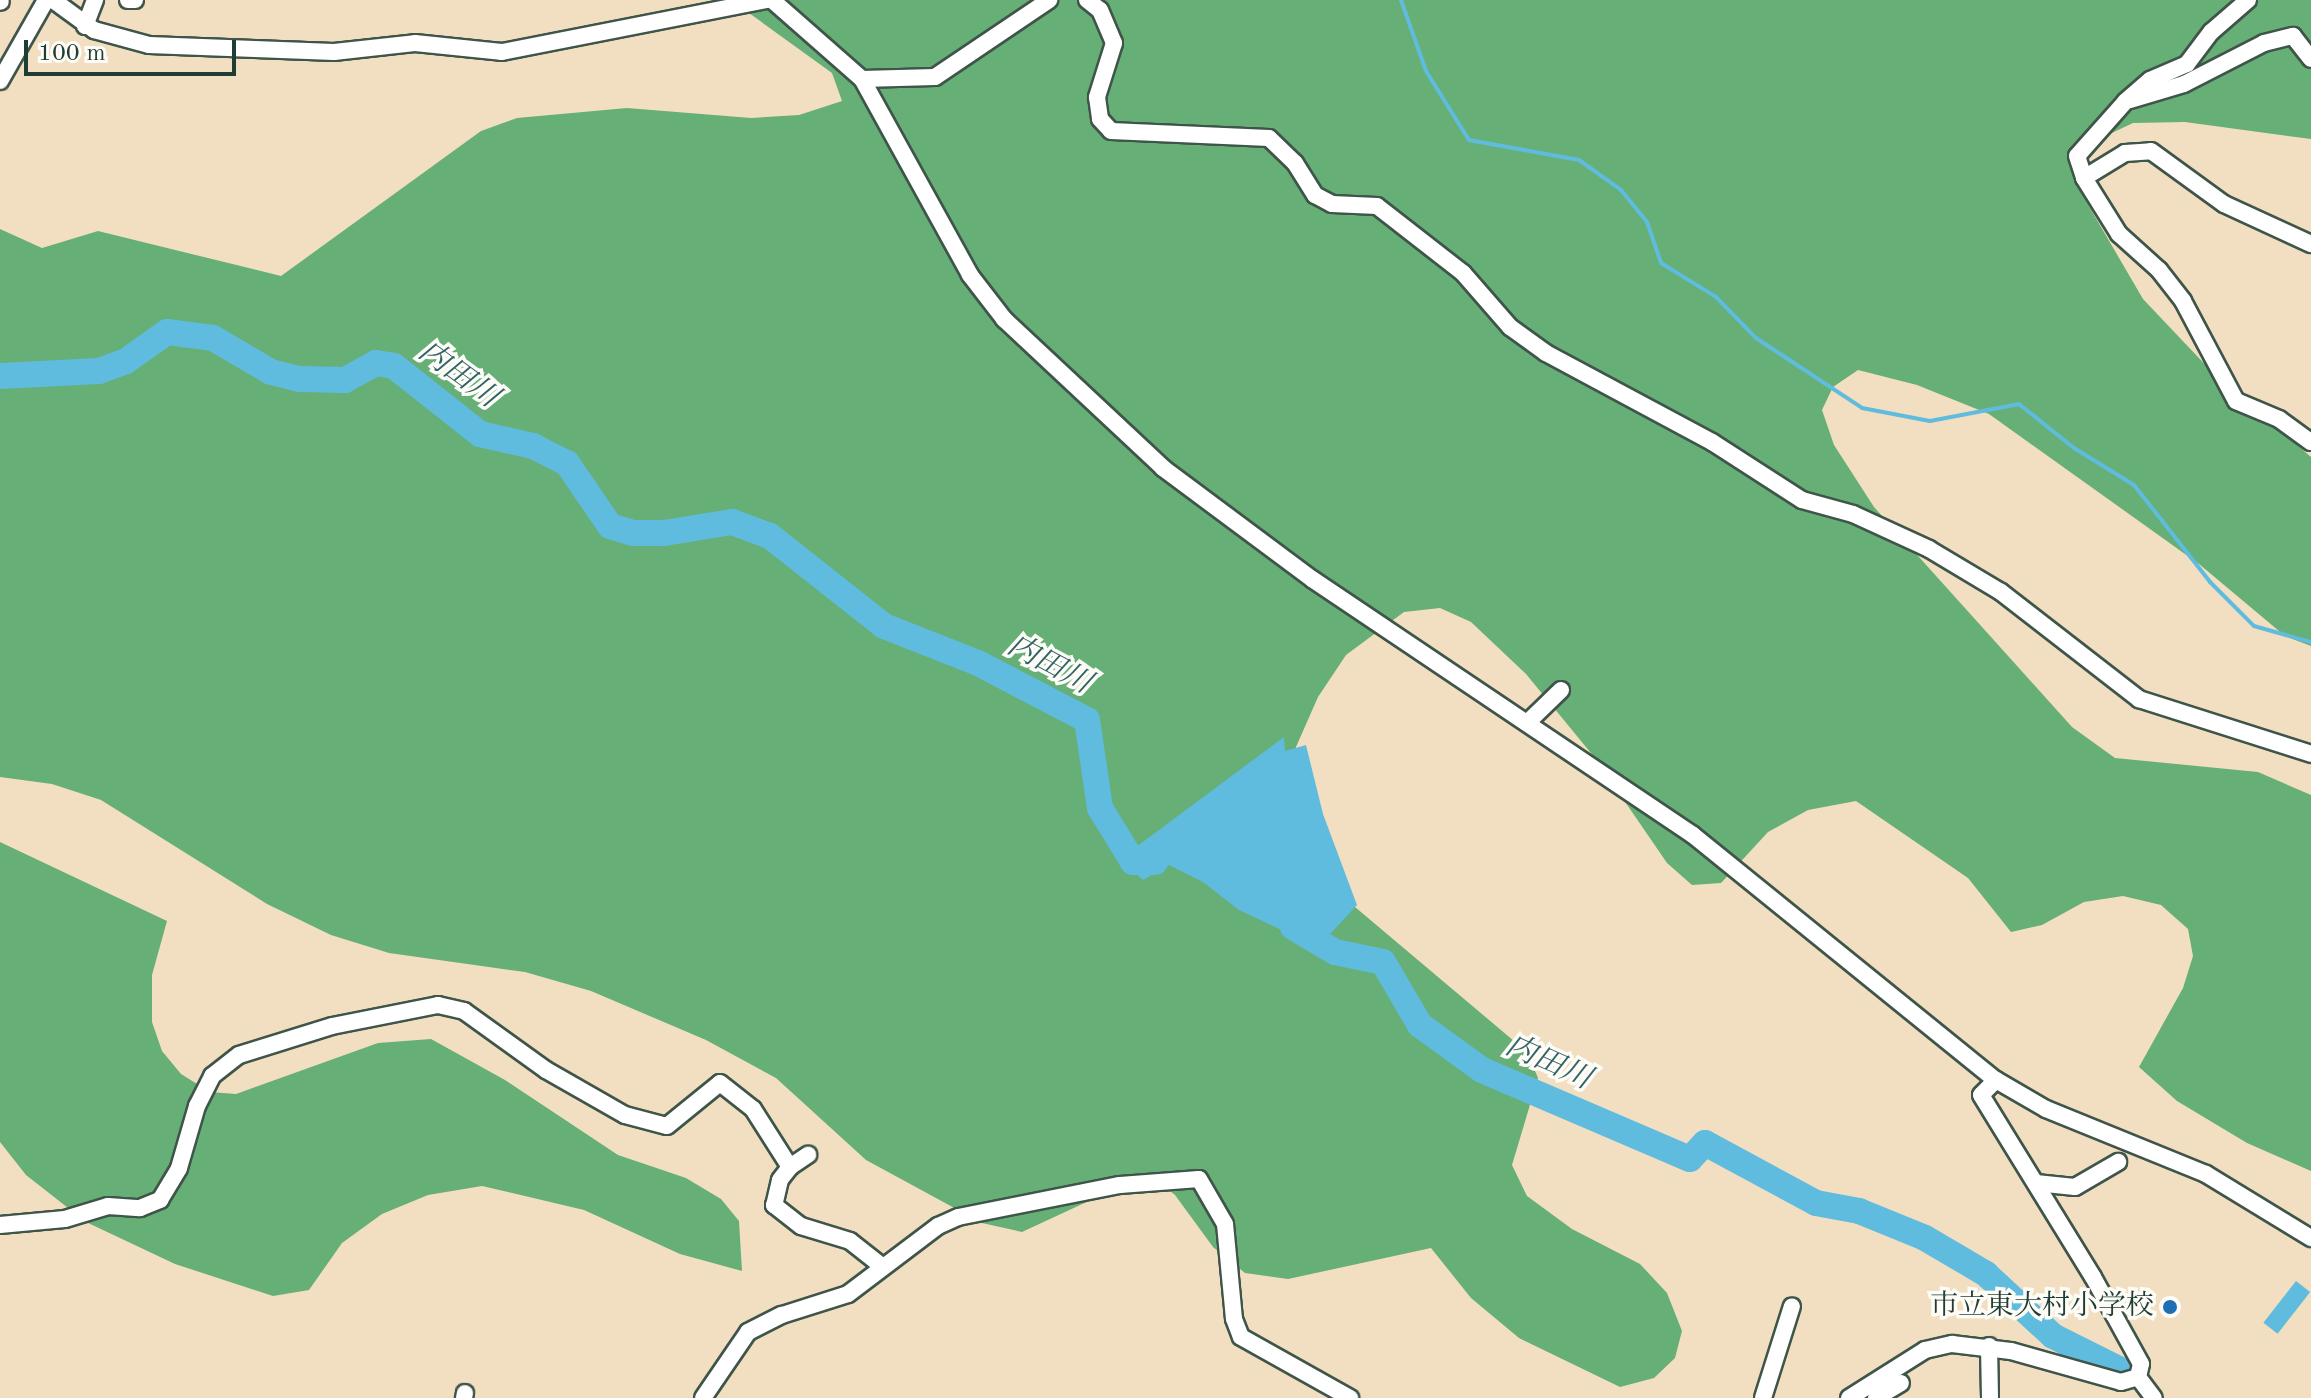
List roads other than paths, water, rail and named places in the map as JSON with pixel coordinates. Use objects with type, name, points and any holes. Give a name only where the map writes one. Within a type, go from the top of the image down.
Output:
[{"type":"street","points":[[0,81],[46,0]]},
{"type":"street","points":[[53,0],[85,26],[167,46],[334,52],[415,43],[502,52],[769,0],[862,79],[970,275],[1004,319],[1163,468],[1259,541],[1693,835],[1996,1080],[2046,1109],[2206,1174],[2311,1238]]},
{"type":"street","points":[[85,26],[95,0]]},
{"type":"street","points":[[128,0],[135,0]]},
{"type":"street","points":[[862,79],[935,77],[1049,0]]},
{"type":"street","points":[[1087,0],[1100,10],[1114,43],[1097,97],[1100,119],[1111,131],[1269,138],[1295,163],[1315,195],[1332,204],[1377,206],[1463,273],[1510,327],[1546,353],[1712,442],[1802,500],[1853,514],[1940,555],[2001,592],[2139,699],[2311,754]]},
{"type":"street","points":[[2248,0],[2211,32],[2187,64],[2150,80],[2125,102],[2077,156],[2084,178],[2119,234],[2159,270],[2183,301],[2236,401],[2279,419],[2311,442]]},
{"type":"street","points":[[2125,102],[2184,84],[2264,43],[2293,36],[2311,59]]},
{"type":"street","points":[[2084,178],[2125,153],[2151,151],[2224,204],[2311,244]]},
{"type":"street","points":[[1528,722],[1561,690]]},
{"type":"street","points":[[0,1225],[65,1219],[108,1206],[140,1208],[160,1200],[179,1168],[197,1106],[212,1076],[239,1055],[332,1026],[438,1005],[464,1011],[546,1070],[625,1115],[667,1126],[720,1083],[753,1109],[790,1167]]},
{"type":"street","points":[[1996,1080],[1981,1095],[2141,1364],[2138,1377]]},
{"type":"street","points":[[808,1155],[790,1167],[780,1180],[774,1205],[801,1226],[850,1241],[883,1267]]},
{"type":"street","points":[[2036,1183],[2075,1187],[2118,1162]]},
{"type":"street","points":[[703,1398],[748,1332],[782,1315],[848,1294],[958,1217],[1120,1185],[1199,1179],[1225,1224],[1234,1319],[1241,1337],[1350,1398]]},
{"type":"street","points":[[1763,1398],[1792,1306]]},
{"type":"street","points":[[1857,1396],[1925,1350],[1952,1344],[1989,1346],[2121,1382],[2138,1377]]},
{"type":"street","points":[[1989,1346],[1990,1398]]},
{"type":"street","points":[[2138,1377],[2154,1398]]},
{"type":"street","points":[[1876,1398],[1901,1383]]},
{"type":"water","points":[[1284,737],[1285,751],[1306,745],[1323,814],[1357,905],[1318,947],[1239,910],[1203,882],[1169,865],[1143,880],[1120,859]]},
{"type":"water","points":[[2296,1281],[2310,1292],[2278,1334],[2263,1323]]},
{"type":"waterway","points":[[1401,0],[1426,71],[1469,140],[1579,160],[1621,190],[1647,222],[1661,263],[1716,297],[1756,338],[1862,408],[1930,421],[2019,404],[2074,448],[2134,485],[2210,582],[2254,626],[2311,642]]},
{"type":"waterway","name":"内田川","points":[[0,376],[99,371],[126,361],[167,332],[213,338],[271,372],[300,379],[345,380],[376,363],[394,366],[480,434],[533,446],[567,463],[610,526],[633,533],[664,533],[732,522],[770,536],[884,626],[978,663],[1087,720],[1100,808],[1133,862],[1155,862]]},
{"type":"waterway","name":"内田川","points":[[1293,927],[1335,952],[1383,962],[1420,1025],[1482,1070],[1690,1159],[1705,1143],[1816,1203],[1859,1211],[1925,1238],[1986,1274],[2053,1336],[2121,1370]]},
{"type":"place","name":"市立東大村小学校","points":[[2170,1307]]}]
